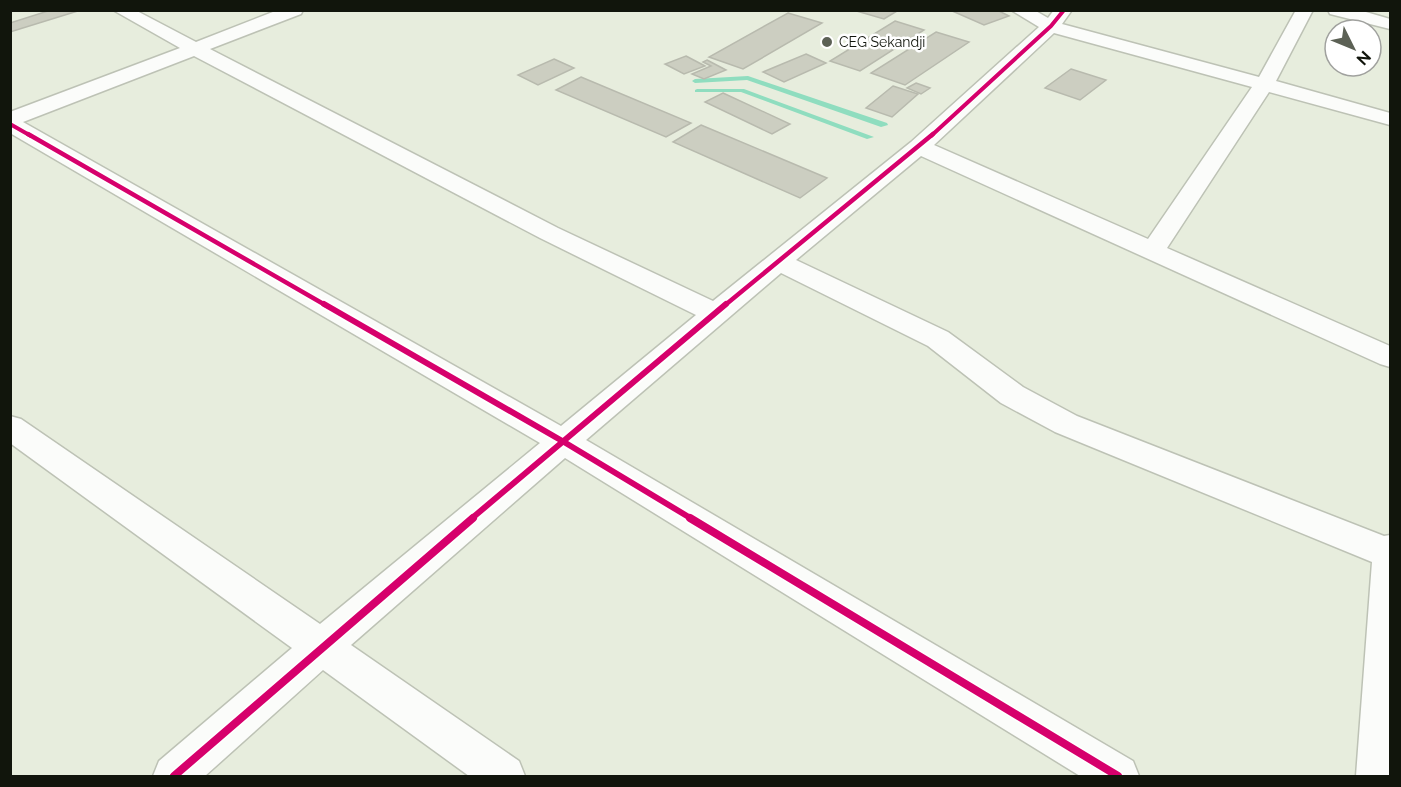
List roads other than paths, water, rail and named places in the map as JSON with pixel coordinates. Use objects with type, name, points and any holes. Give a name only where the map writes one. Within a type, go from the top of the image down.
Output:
[{"type":"street","points":[[121,10],[549,233],[715,313]]},
{"type":"street","points":[[10,122],[295,10]]},
{"type":"street","points":[[1019,10],[1057,18],[1265,83],[1390,119]]},
{"type":"street","points":[[1152,252],[1265,83],[1305,10]]},
{"type":"street","points":[[1336,10],[1390,24]]},
{"type":"street","points":[[174,777],[321,647],[715,313],[920,147],[1057,18]]},
{"type":"street","points":[[10,122],[564,442],[1118,777]]},
{"type":"street","points":[[920,147],[1390,357]]},
{"type":"street","points":[[778,261],[938,339],[1012,395],[1066,424],[1390,554]]},
{"type":"street","points":[[10,427],[504,777]]},
{"type":"street","points":[[1377,777],[1390,549]]},
{"type":"waterway","points":[[695,81],[748,78],[884,125]]},
{"type":"waterway","points":[[697,91],[742,90],[870,137]]},
{"type":"place","name":"CEG Sekandji","points":[[827,42]]}]
